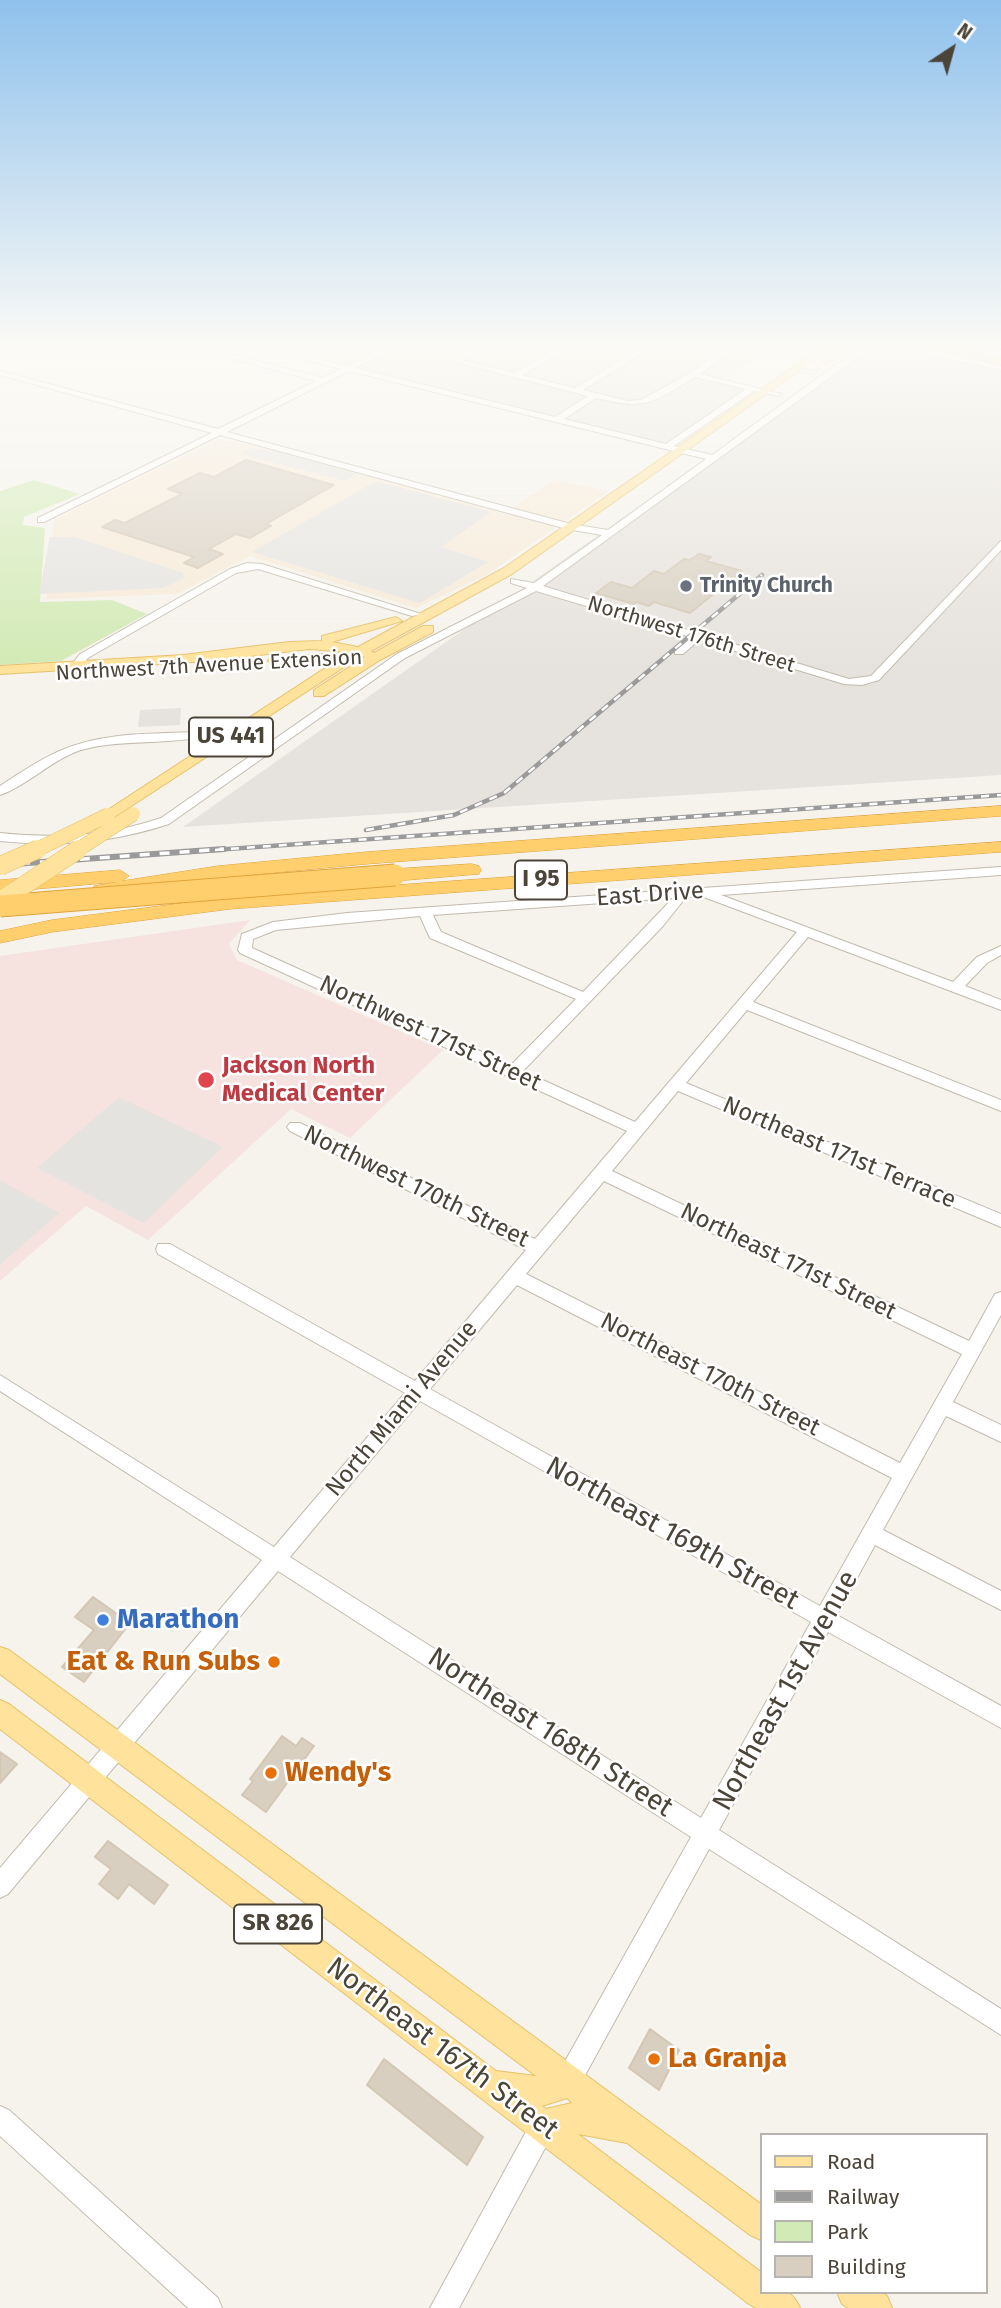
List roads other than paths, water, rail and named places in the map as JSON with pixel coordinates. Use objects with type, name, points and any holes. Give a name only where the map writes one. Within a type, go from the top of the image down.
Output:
[{"type":"highway","name":"I 95","points":[[0,913],[92,892],[203,874],[531,845],[1001,811]]},
{"type":"highway","points":[[0,901],[1001,825]]},
{"type":"highway","points":[[394,871],[1001,833]]},
{"type":"highway","name":"I 95","points":[[3,944],[93,921],[230,903],[1001,847]]},
{"type":"highway","points":[[0,886],[175,871],[203,874]]},
{"type":"main road","name":"US 441","points":[[0,901],[375,657],[514,581],[579,526],[678,452]]},
{"type":"main road","name":"US 441","points":[[0,866],[108,815],[356,653],[508,570],[694,453]]},
{"type":"main road","points":[[316,643],[416,614],[456,599]]},
{"type":"main road","name":"Northwest 7th Avenue Extension","points":[[0,677],[211,657],[316,643],[337,644],[356,653],[375,657]]},
{"type":"main road","name":"Northwest 7th Avenue Extension","points":[[0,670],[270,662],[356,653]]},
{"type":"main road","points":[[270,662],[305,668],[312,673],[312,682]]},
{"type":"main road","name":"SR 826","points":[[0,1659],[118,1747]]},
{"type":"main road","name":"SR 826","points":[[0,1713],[90,1781]]},
{"type":"main road","name":"Northeast 167th Street","points":[[118,1747],[760,2223]]},
{"type":"main road","name":"Northeast 167th Street","points":[[90,1781],[760,2290]]},
{"type":"main road","points":[[490,2085],[538,2092],[556,2090],[568,2081]]},
{"type":"main road","points":[[543,2126],[558,2119],[576,2116],[634,2130]]},
{"type":"main road","name":"Northeast 167th Street","points":[[765,2294],[783,2308]]},
{"type":"main road","points":[[857,2294],[875,2308]]},
{"type":"street","points":[[41,520],[181,452]]},
{"type":"street","points":[[299,452],[610,533]]},
{"type":"street","points":[[688,452],[713,458]]},
{"type":"street","points":[[0,837],[80,837],[125,833],[165,821],[401,656],[534,588],[722,452]]},
{"type":"street","name":"Northwest 176th Street","points":[[514,581],[848,682],[869,681],[875,678],[999,548]]},
{"type":"street","points":[[72,669],[95,649],[233,571],[247,566],[260,566],[416,614]]},
{"type":"street","points":[[679,652],[698,636]]},
{"type":"street","points":[[0,791],[57,756],[76,749],[105,742],[197,735]]},
{"type":"street","name":"East Drive","points":[[259,930],[347,917],[1001,871]]},
{"type":"street","points":[[702,892],[1001,1005]]},
{"type":"street","points":[[513,1072],[679,900],[680,893]]},
{"type":"street","points":[[425,913],[435,934],[586,998]]},
{"type":"street","name":"Northwest 171st Street","points":[[259,930],[247,937],[245,950],[639,1130]]},
{"type":"street","name":"North Miami Avenue","points":[[0,1886],[805,932]]},
{"type":"street","points":[[956,988],[969,972],[994,952],[1001,950]]},
{"type":"street","points":[[746,1004],[1001,1106]]},
{"type":"street","name":"Northeast 171st Terrace","points":[[677,1085],[1001,1221]]},
{"type":"street","name":"Northwest 170th Street","points":[[295,1127],[538,1248]]},
{"type":"street","name":"Northeast 171st Street","points":[[602,1173],[973,1351]]},
{"type":"street","name":"Northeast 169th Street","points":[[164,1249],[1001,1718]]},
{"type":"street","name":"Northeast 170th Street","points":[[514,1276],[905,1475]]},
{"type":"street","name":"Northeast 1st Avenue","points":[[568,2081],[1001,1299]]},
{"type":"street","name":"Northeast 168th Street","points":[[0,1382],[1001,2023]]},
{"type":"street","points":[[943,1406],[1001,1434]]},
{"type":"street","points":[[873,1534],[1001,1601]]},
{"type":"street","points":[[0,2119],[208,2308]]},
{"type":"street","points":[[444,2308],[543,2126]]},
{"type":"railway","points":[[366,830],[454,815],[504,793],[762,575]]},
{"type":"railway","points":[[199,851],[1001,795]]},
{"type":"railway","points":[[0,865],[224,849]]},
{"type":"place","name":"Trinity Church","points":[[686,586]]},
{"type":"place","name":"Jackson North Medical Center","points":[[206,1080]]},
{"type":"place","name":"Marathon","points":[[103,1620]]},
{"type":"place","name":"Eat & Run Subs","points":[[274,1662]]},
{"type":"place","name":"Wendy's","points":[[271,1773]]},
{"type":"place","name":"La Granja","points":[[654,2059]]}]
